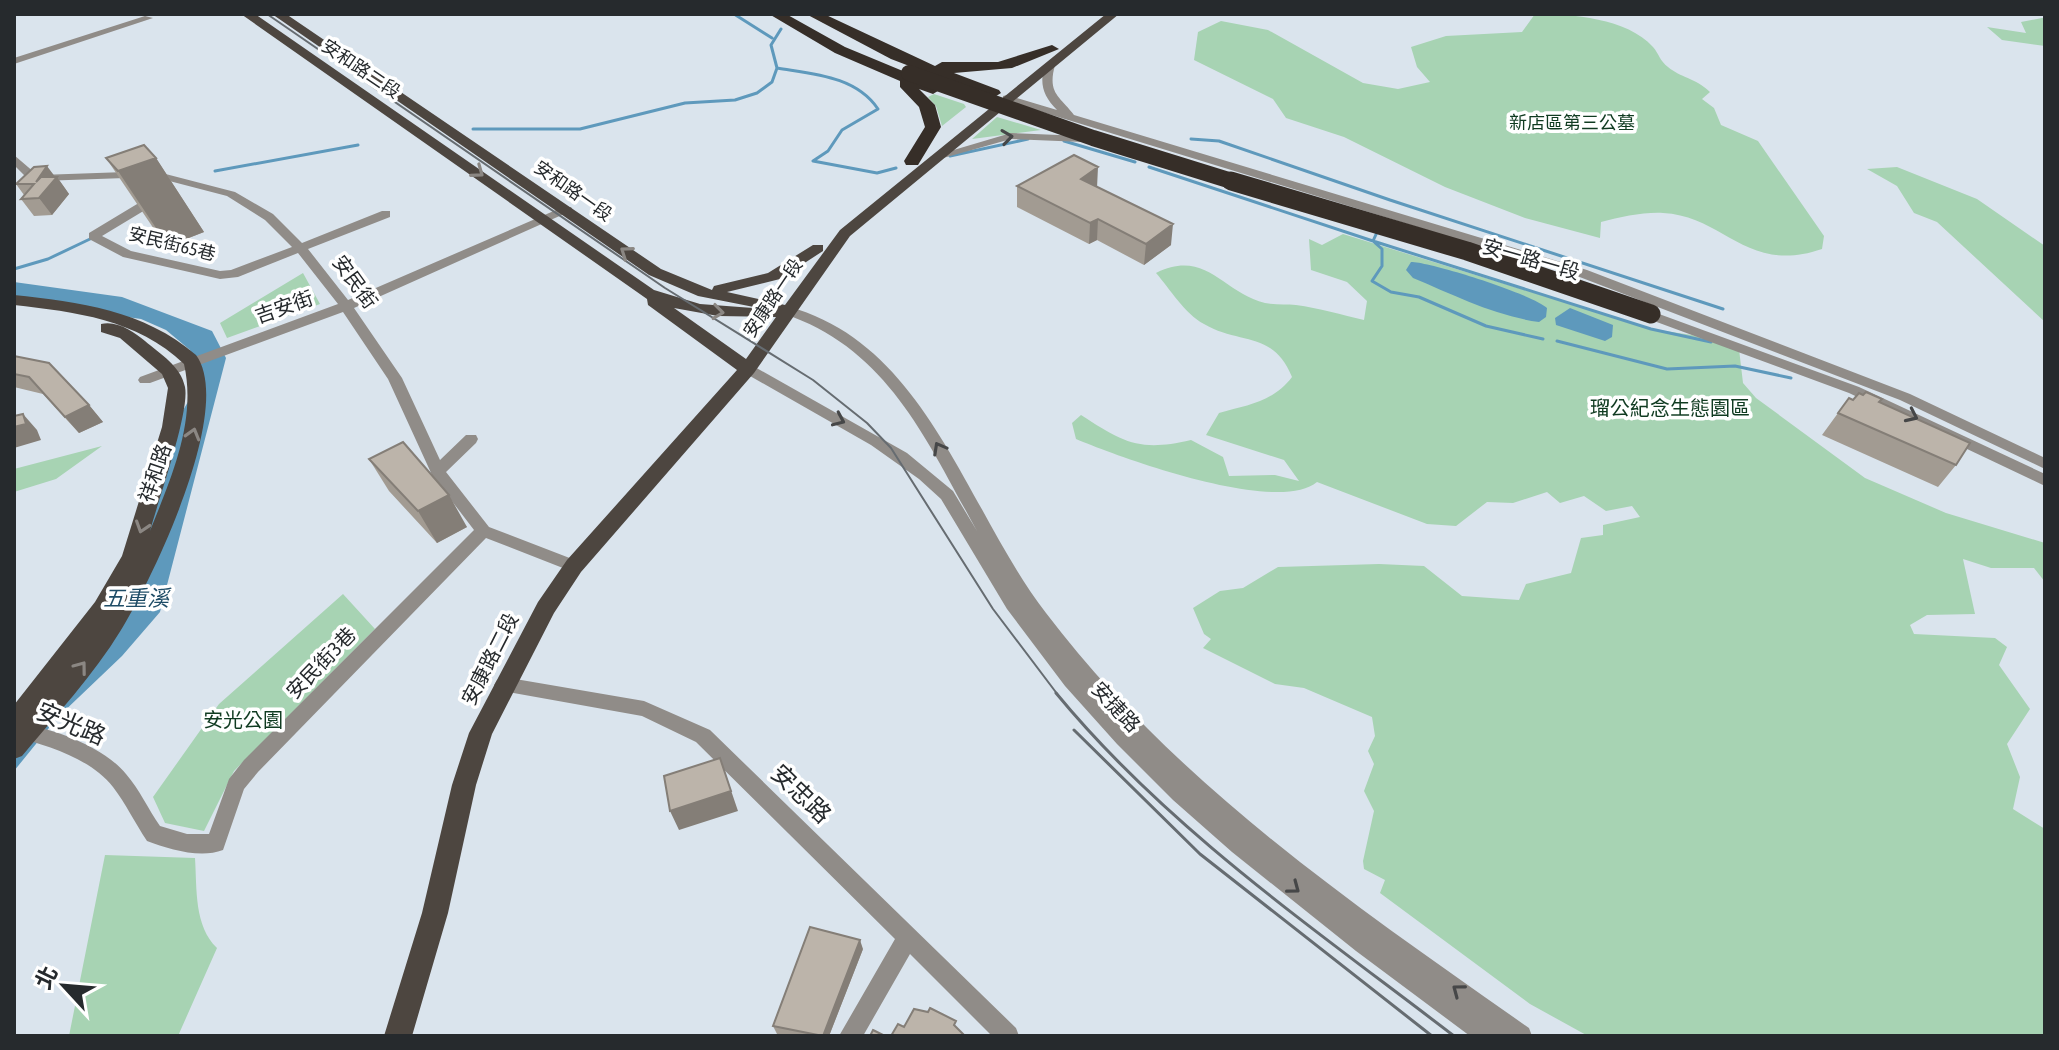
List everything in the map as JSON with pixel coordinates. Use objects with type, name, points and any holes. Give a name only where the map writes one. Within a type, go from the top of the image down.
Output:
[{"type":"highway","points":[[776,14],[827,44],[879,68],[986,108]]},
{"type":"highway","points":[[789,14],[854,50],[1084,133],[1653,308]]},
{"type":"highway","points":[[800,14],[912,72]]},
{"type":"highway","points":[[813,14],[872,45],[1000,96]]},
{"type":"highway","points":[[872,45],[932,64],[968,69],[1051,57]]},
{"type":"highway","points":[[879,68],[917,93],[931,113],[929,138],[912,161]]},
{"type":"main road","name":"安和路二段","points":[[247,14],[414,127]]},
{"type":"main road","name":"安和路二段","points":[[278,14],[436,122]]},
{"type":"main road","name":"安康路一段","points":[[1051,57],[1100,14]]},
{"type":"main road","name":"安康路一段","points":[[779,310],[845,233],[986,108],[1113,14]]},
{"type":"main road","points":[[276,34],[297,27]]},
{"type":"main road","name":"安康路一段","points":[[748,369],[779,310],[818,248],[912,161],[986,108]]},
{"type":"main road","name":"安和路一段","points":[[436,122],[655,272],[689,288],[779,310]]},
{"type":"main road","name":"安和路一段","points":[[414,127],[648,293],[659,308],[748,369]]},
{"type":"main road","name":"安和路一段","points":[[689,288],[715,289],[759,281],[789,269],[818,248]]},
{"type":"main road","name":"安和路一段","points":[[648,293],[703,310],[779,310]]},
{"type":"main road","points":[[14,300],[115,316],[157,333],[198,359]]},
{"type":"main road","points":[[14,308],[68,315],[126,334],[170,371]]},
{"type":"main road","name":"祥和路","points":[[19,728],[113,624],[154,550],[196,425],[198,359]]},
{"type":"main road","name":"安康路二段","points":[[398,1036],[435,913],[464,785],[503,685],[546,608],[574,566],[748,369]]},
{"type":"main road","name":"祥和路","points":[[14,749],[19,728],[103,608],[132,557],[171,427],[177,388],[170,371]]},
{"type":"street","points":[[14,61],[148,18]]},
{"type":"street","points":[[1051,57],[1046,76],[1049,93],[1061,108],[1085,122]]},
{"type":"street","name":"安一路一段","points":[[1000,96],[1582,273],[1653,308],[1854,390],[2045,480]]},
{"type":"street","name":"安一路一段","points":[[986,108],[1469,261],[1653,308],[1905,397],[2045,464]]},
{"type":"street","points":[[934,157],[1011,136],[1083,139]]},
{"type":"street","points":[[1147,159],[1161,146]]},
{"type":"street","name":"安民街","points":[[14,158],[31,176],[40,178],[123,173],[185,181],[231,194],[269,217],[300,247],[346,306],[395,378],[437,471],[483,531]]},
{"type":"street","name":"安民街65巷","points":[[185,181],[93,236],[127,254],[220,275],[233,274],[300,247]]},
{"type":"street","name":"吉安街","points":[[145,380],[346,306],[567,210]]},
{"type":"street","points":[[300,247],[386,214]]},
{"type":"street","name":"安捷路","points":[[779,310],[838,334],[887,372],[923,420],[970,519],[1024,620],[1079,689],[1130,744],[1232,839],[1489,1036]]},
{"type":"street","name":"安捷路","points":[[748,369],[798,400],[893,448],[970,519],[1039,617],[1092,682],[1152,745],[1232,820],[1521,1036]]},
{"type":"street","points":[[437,471],[471,439]]},
{"type":"street","points":[[483,531],[574,566]]},
{"type":"street","name":"安民街3巷","points":[[216,843],[236,785],[251,766],[483,531]]},
{"type":"street","name":"安忠路","points":[[503,685],[644,709],[703,736],[1008,1036]]},
{"type":"street","name":"安光路","points":[[19,728],[94,759],[112,772],[154,834],[187,843],[216,843]]},
{"type":"street","points":[[850,1036],[908,937]]},
{"type":"green space","name":"新店區第三公墓","points":[[1535,14],[1582,17],[1629,30],[1653,47],[1668,67],[1704,87],[1710,92],[1702,99],[1714,108],[1721,125],[1758,141],[1824,236],[1822,249],[1796,255],[1774,255],[1755,250],[1685,216],[1663,213],[1601,222],[1600,238],[1525,218],[1445,187],[1344,137],[1286,118],[1273,99],[1194,60],[1198,32],[1221,21],[1268,30],[1363,83],[1398,89],[1430,82],[1417,67],[1411,47],[1446,36],[1522,32]]},
{"type":"green space","points":[[2045,18],[2045,46],[2002,40],[1987,27],[2026,33],[2021,22]]},
{"type":"green space","points":[[934,94],[966,107],[942,126],[936,106],[928,97]]},
{"type":"green space","points":[[997,117],[1041,130],[972,139]]},
{"type":"green space","points":[[1897,167],[1977,199],[2045,246],[2045,322],[1937,222],[1914,213],[1897,186],[1867,169]]},
{"type":"green space","name":"瑠公紀念生態園區","points":[[1343,234],[1651,329],[1692,335],[1739,349],[1743,383],[1756,398],[1865,478],[1946,513],[2045,543],[2045,582],[2034,568],[1991,568],[1963,559],[1975,614],[1927,615],[1910,625],[1914,634],[1995,638],[2007,647],[1999,665],[2030,709],[2007,744],[2020,777],[2013,809],[2045,829],[2045,1036],[1588,1036],[1530,1004],[1380,893],[1385,880],[1364,869],[1363,861],[1374,811],[1364,791],[1374,764],[1368,751],[1375,736],[1372,717],[1304,688],[1275,684],[1203,648],[1211,639],[1204,634],[1193,608],[1220,591],[1243,588],[1278,567],[1379,564],[1424,566],[1462,596],[1519,600],[1526,584],[1571,573],[1581,538],[1603,535],[1603,525],[1640,517],[1632,506],[1606,511],[1584,496],[1560,503],[1547,492],[1513,503],[1487,502],[1456,526],[1427,524],[1317,482],[1297,490],[1269,492],[1235,488],[1162,470],[1076,439],[1072,423],[1081,415],[1121,438],[1145,445],[1191,440],[1223,457],[1229,476],[1275,475],[1299,481],[1284,460],[1206,435],[1219,413],[1259,401],[1285,385],[1292,377],[1284,362],[1265,345],[1217,330],[1197,320],[1156,273],[1188,266],[1214,275],[1237,291],[1265,303],[1305,306],[1364,320],[1367,301],[1347,282],[1311,270],[1309,239],[1322,245]]},
{"type":"green space","points":[[303,273],[320,304],[227,338],[220,323]]},
{"type":"green space","points":[[102,446],[56,479],[14,492],[14,469]]},
{"type":"green space","name":"安光公園","points":[[343,594],[375,629],[234,771],[204,831],[165,823],[153,797],[219,704]]},
{"type":"green space","points":[[105,855],[195,858],[200,918],[217,948],[178,1036],[69,1036]]},
{"type":"water","points":[[1411,262],[1503,287],[1547,308],[1546,317],[1539,322],[1523,319],[1459,298],[1413,278],[1406,270]]},
{"type":"water","name":"五重溪","points":[[14,282],[122,297],[212,331],[226,358],[160,612],[122,656],[57,718],[14,771],[14,713],[114,585],[154,461],[189,400],[193,358],[190,350],[166,330],[141,319],[14,301]]},
{"type":"water","points":[[1570,308],[1613,325],[1612,337],[1605,341],[1556,325],[1555,318]]},
{"type":"building","points":[[144,145],[156,158],[118,171],[106,158]]},
{"type":"building","points":[[1074,155],[1098,167],[1081,179],[1173,224],[1146,244],[1098,219],[1090,223],[1017,186]]},
{"type":"building","points":[[47,166],[36,182],[41,177],[57,177],[39,198],[21,199],[34,184],[16,184],[34,167]]},
{"type":"building","points":[[14,356],[49,363],[89,405],[65,417],[29,377],[14,374]]},
{"type":"building","points":[[1866,392],[1882,399],[1879,402],[1970,443],[1956,465],[1838,413],[1849,398],[1853,400],[1859,393],[1863,395]]},
{"type":"building","points":[[23,414],[26,424],[14,427],[14,416]]},
{"type":"building","points":[[403,442],[449,495],[418,511],[369,459]]},
{"type":"building","points":[[720,758],[731,791],[670,811],[664,776]]},
{"type":"building","points":[[810,927],[860,940],[823,1036],[773,1026]]},
{"type":"building","points":[[930,1008],[956,1021],[954,1025],[964,1036],[891,1036],[898,1024],[904,1027],[914,1009],[928,1012]]},
{"type":"building","points":[[873,1030],[885,1036],[870,1036]]},
{"type":"waterway","points":[[734,14],[772,38]]},
{"type":"waterway","points":[[777,68],[771,45],[781,29]]},
{"type":"waterway","points":[[473,129],[580,129],[685,103],[735,100],[757,93],[772,82],[777,68]]},
{"type":"waterway","points":[[777,68],[846,83],[869,98],[878,109],[842,130],[828,151],[813,161],[877,173],[896,168]]},
{"type":"waterway","points":[[950,156],[1028,139]]},
{"type":"waterway","points":[[1191,139],[1219,141],[1723,309]]},
{"type":"waterway","points":[[1064,141],[1135,162]]},
{"type":"waterway","points":[[215,171],[358,145]]},
{"type":"waterway","points":[[1149,167],[1373,241]]},
{"type":"waterway","points":[[1373,241],[1378,230]]},
{"type":"waterway","points":[[14,269],[48,259],[90,239]]},
{"type":"waterway","points":[[1373,241],[1651,329],[1711,342]]},
{"type":"waterway","points":[[1373,241],[1382,249],[1382,266],[1372,281],[1391,292],[1419,297],[1486,326],[1543,339]]},
{"type":"waterway","points":[[1557,341],[1667,369],[1735,366],[1791,378]]},
{"type":"tram line","points":[[267,14],[665,288],[813,380],[867,423],[891,448],[993,609],[1058,695]]},
{"type":"tram line","points":[[1056,693],[1099,742],[1194,833],[1454,1036]]},
{"type":"tram line","points":[[1074,730],[1200,854],[1432,1036]]}]
